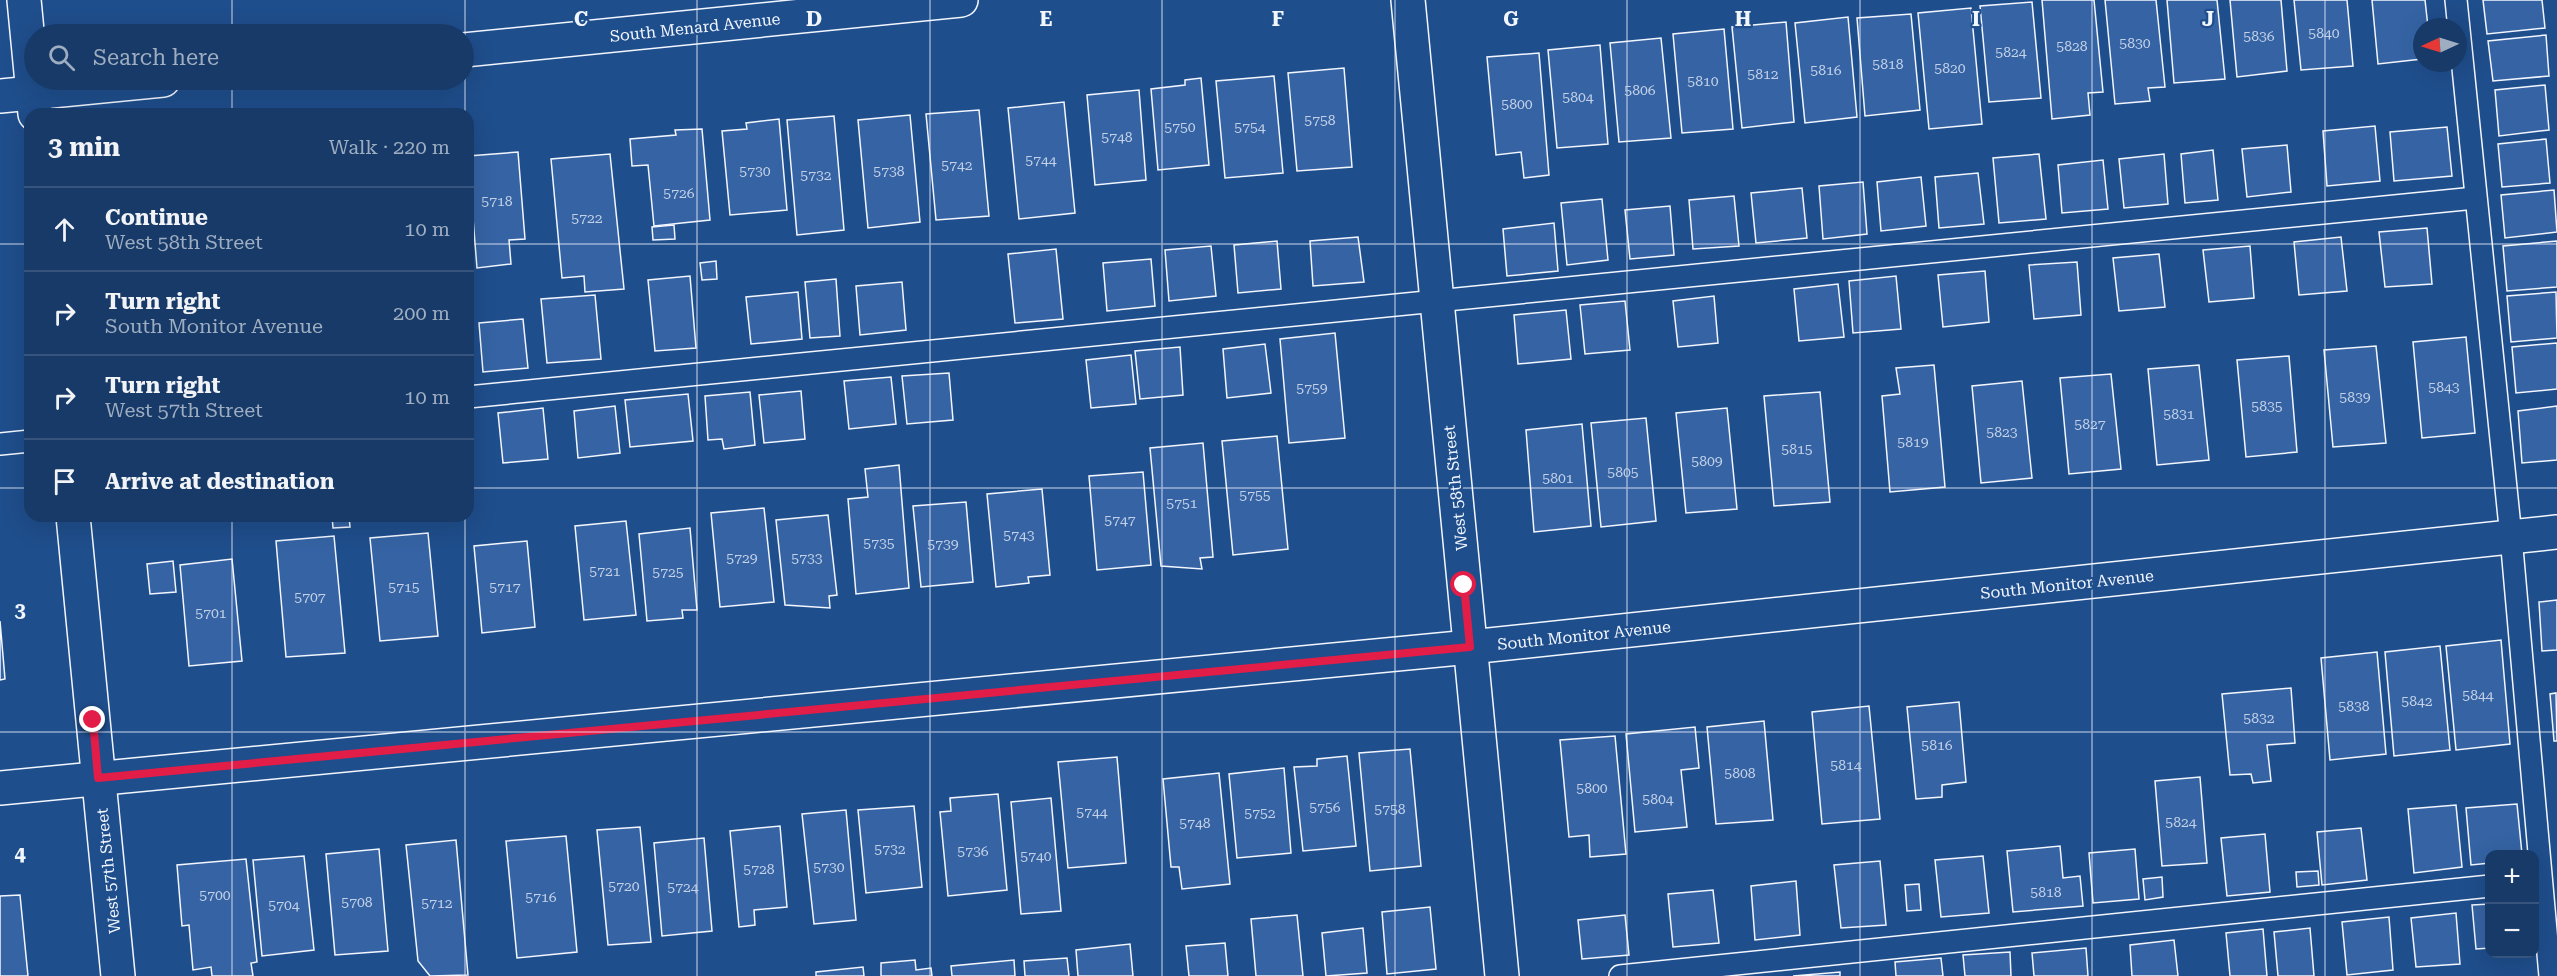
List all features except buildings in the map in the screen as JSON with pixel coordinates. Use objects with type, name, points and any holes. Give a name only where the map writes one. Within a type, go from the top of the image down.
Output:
[{"type":"street","points":[[24,0],[26,24]]},
{"type":"street","name":"South Menard Avenue","points":[[474,49],[961,0]]},
{"type":"street","name":"West 58th Street","points":[[1408,0],[1502,976]]},
{"type":"street","points":[[0,96],[34,103],[107,90]]},
{"type":"street","name":"West 57th Street","points":[[74,522],[118,976]]},
{"type":"street","name":"South Monitor Avenue","points":[[0,788],[1470,647],[2557,532]]},
{"type":"lane","points":[[2456,0],[2511,537],[2535,850]]},
{"type":"lane","points":[[474,396],[1436,299],[2475,198]]},
{"type":"lane","points":[[0,444],[24,442]]},
{"type":"lane","points":[[1620,976],[2485,887]]},
{"type":"lane","points":[[2539,896],[2550,976]]},
{"type":"route","points":[[93,720],[98,778],[1470,647],[1464,585]]}]
